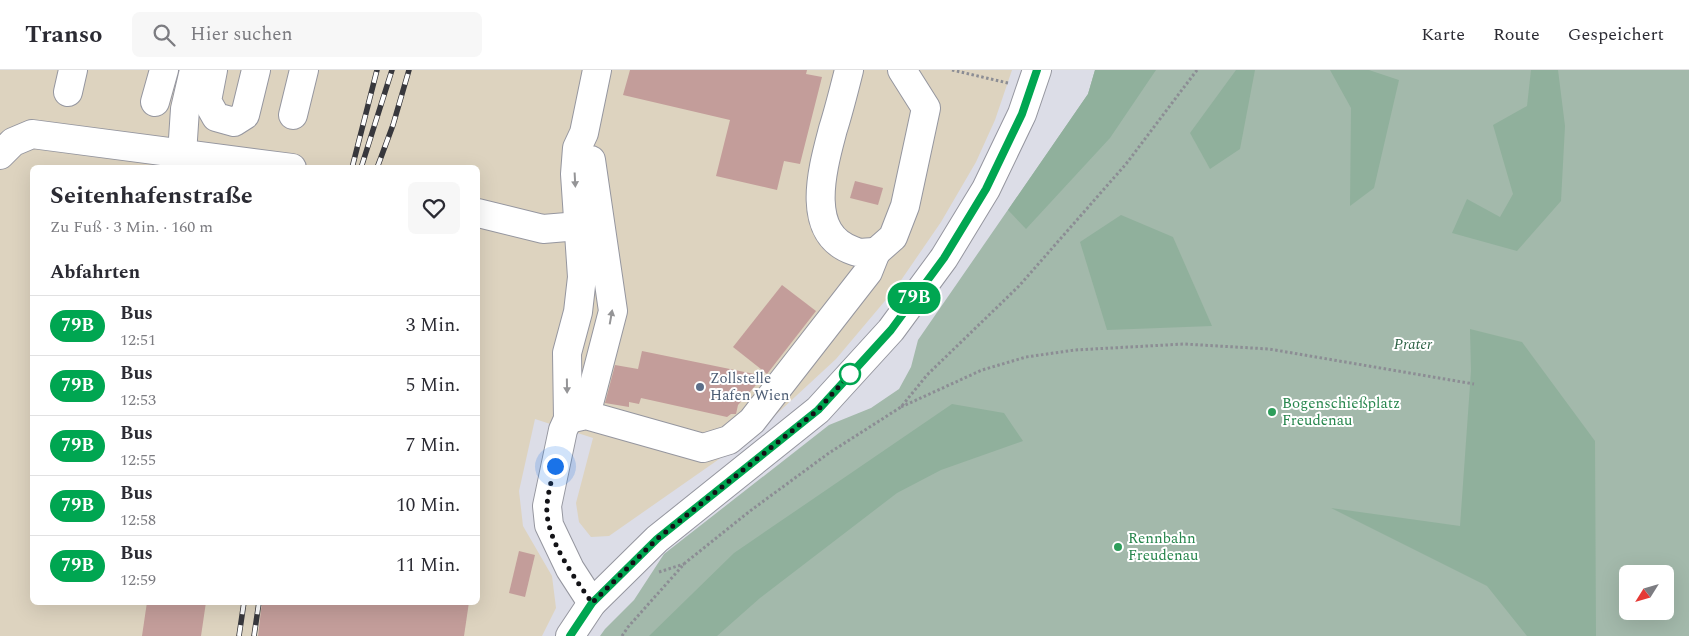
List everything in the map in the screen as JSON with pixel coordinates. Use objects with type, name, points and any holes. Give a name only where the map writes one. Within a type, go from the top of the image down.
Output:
[{"type":"main road","points":[[155,102],[164,70]]},
{"type":"main road","points":[[172,153],[176,105],[184,70]]},
{"type":"main road","points":[[172,153],[194,70]]},
{"type":"main road","points":[[213,70],[207,101],[216,117],[234,122],[245,115],[256,70]]},
{"type":"main road","points":[[293,115],[304,70]]},
{"type":"main road","points":[[577,417],[567,353],[578,312],[582,277],[574,174],[577,148],[584,133],[597,70]]},
{"type":"main road","points":[[849,70],[821,180],[820,205],[826,229],[838,243],[855,252],[876,252]]},
{"type":"main road","points":[[577,417],[703,448],[729,440],[752,421],[868,272],[876,252],[893,237],[905,206],[926,108],[902,70]]},
{"type":"main road","points":[[570,636],[592,603],[657,539],[818,410],[891,330],[944,258],[986,189],[1022,114],[1037,70]]},
{"type":"main road","points":[[1007,147],[1018,77]]},
{"type":"main road","points":[[584,133],[590,146],[593,179],[613,311],[577,417],[563,430],[547,506],[549,526],[570,569],[592,603]]},
{"type":"main road","points":[[0,155],[13,142],[32,134],[268,165]]},
{"type":"main road","points":[[480,213],[543,229],[579,226]]},
{"type":"path","points":[[952,70],[1018,77]]},
{"type":"path","points":[[901,407],[927,376],[1026,279],[1126,164],[1197,70]]},
{"type":"path","points":[[622,636],[685,563],[750,511],[829,453],[901,407],[982,370],[1026,357],[1075,350],[1184,344],[1269,349],[1474,384]]},
{"type":"shaded area","points":[[0,70],[1012,70],[995,120],[976,162],[941,222],[895,289],[836,359],[755,434],[609,536],[591,537],[579,522],[576,503],[593,438],[535,419],[519,491],[523,526],[552,576],[556,608],[542,636],[0,636]]},
{"type":"green space","name":"Prater","points":[[1095,70],[1689,70],[1689,636],[600,636],[634,600],[664,554],[829,425],[871,408],[899,389],[911,367],[918,340],[1088,94]]},
{"type":"green space","points":[[1095,70],[1156,70],[1110,138],[1026,229],[1008,210],[1088,94]]},
{"type":"green space","points":[[1236,70],[1255,70],[1240,149],[1210,169],[1190,133]]},
{"type":"green space","points":[[1330,70],[1369,70],[1399,80],[1374,188],[1350,206],[1351,108]]},
{"type":"green space","points":[[1531,70],[1558,70],[1565,126],[1561,201],[1517,251],[1452,233],[1467,199],[1500,217],[1513,194],[1493,125],[1527,106]]},
{"type":"green space","points":[[1121,215],[1173,237],[1212,326],[1107,330],[1080,242]]},
{"type":"green space","points":[[1470,329],[1522,342],[1595,441],[1596,636],[1527,636],[1487,586],[1331,508],[1460,526],[1471,371]]},
{"type":"green space","points":[[952,404],[1004,413],[1023,441],[941,470],[897,493],[760,598],[717,636],[649,636],[734,553]]},
{"type":"building","points":[[630,70],[807,70],[806,74],[822,77],[800,164],[784,161],[777,190],[716,176],[730,120],[623,95]]},
{"type":"building","points":[[855,181],[883,188],[878,205],[850,198]]},
{"type":"building","points":[[782,285],[816,311],[767,374],[733,347]]},
{"type":"building","points":[[642,351],[764,376],[738,405],[736,414],[731,414],[727,417],[641,398],[639,404],[629,402],[629,407],[605,403],[615,365],[638,369]]},
{"type":"building","points":[[519,551],[535,555],[525,597],[509,593]]},
{"type":"building","points":[[147,605],[206,605],[201,636],[142,636]]},
{"type":"building","points":[[262,605],[469,605],[464,636],[258,636]]},
{"type":"railway","points":[[353,165],[377,70]]},
{"type":"railway","points":[[362,165],[392,70]]},
{"type":"railway","points":[[378,165],[393,125],[409,70]]},
{"type":"railway","points":[[239,636],[244,605]]},
{"type":"railway","points":[[254,636],[259,605]]},
{"type":"bus line","name":"79B","points":[[570,636],[592,603],[657,539],[818,410],[891,330],[944,258],[986,189],[1022,114],[1037,70]]},
{"type":"place","name":"Zollstelle Hafen Wien","points":[[700,387]]},
{"type":"place","name":"Bogenschießplatz Freudenau","points":[[1272,412]]},
{"type":"place","name":"Rennbahn Freudenau","points":[[1118,547]]},
{"type":"route","points":[[555,466],[547,506],[549,526],[556,544],[592,603],[657,539],[818,410],[850,374]]}]
